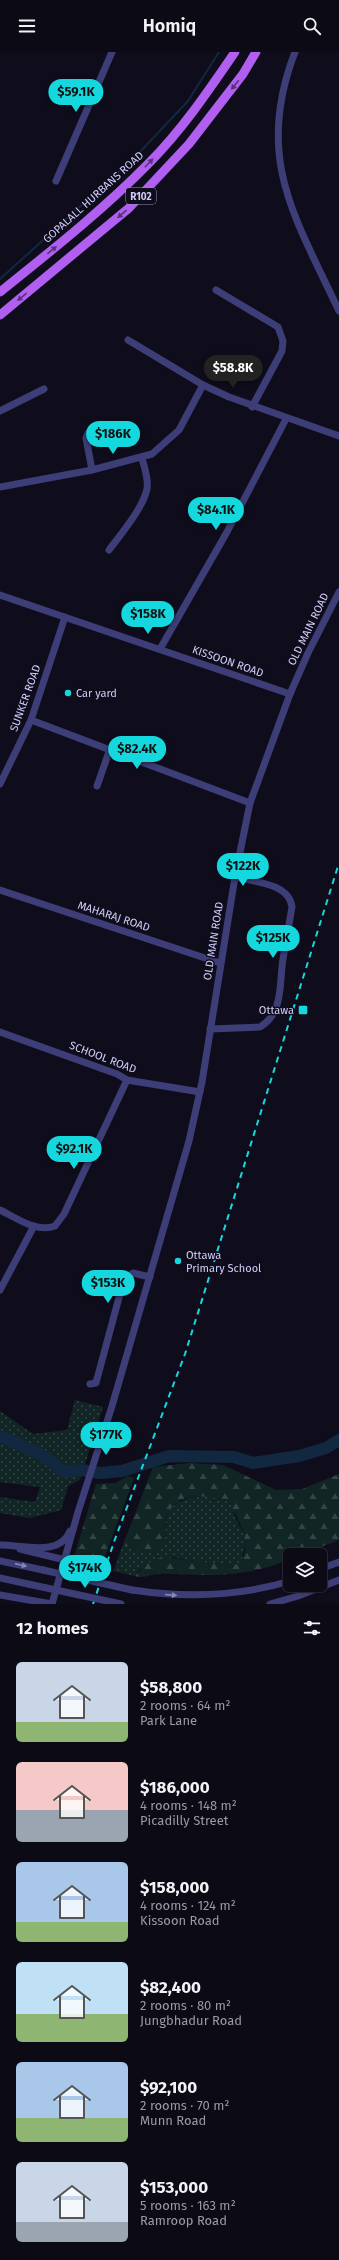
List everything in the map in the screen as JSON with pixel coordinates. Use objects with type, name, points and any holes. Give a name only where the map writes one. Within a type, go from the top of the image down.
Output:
[{"type":"main road","name":"GOPALALL HURBANS ROAD","points":[[0,292],[75,231],[150,162],[176,132],[235,52]]},
{"type":"main road","name":"R102","points":[[0,315],[129,208],[189,144],[243,74],[256,52]]},
{"type":"street","points":[[56,181],[112,52]]},
{"type":"street","points":[[295,52],[285,76],[279,107],[277,138],[279,167],[295,217],[339,311]]},
{"type":"street","points":[[216,290],[278,328],[282,334],[282,352],[252,407]]},
{"type":"street","points":[[128,340],[203,385],[252,407],[339,436]]},
{"type":"street","points":[[0,486],[92,470],[142,458],[156,450],[179,430],[203,385]]},
{"type":"street","points":[[0,411],[44,389]]},
{"type":"street","points":[[160,650],[227,532],[286,419]]},
{"type":"street","points":[[92,470],[86,438],[88,433],[102,427]]},
{"type":"street","points":[[109,550],[129,524],[145,494],[147,483],[142,458]]},
{"type":"street","name":"OLD MAIN ROAD","points":[[78,1512],[119,1381],[176,1188],[200,1092],[220,963],[250,803],[290,694],[339,592]]},
{"type":"street","name":"KISSOON ROAD","points":[[0,595],[290,694]]},
{"type":"street","name":"SUNKER ROAD","points":[[0,784],[31,720],[65,617]]},
{"type":"street","points":[[31,720],[250,803]]},
{"type":"street","points":[[97,786],[110,749]]},
{"type":"street","points":[[210,1029],[260,1027],[265,1024],[274,1011],[281,990],[282,961],[292,907],[290,899],[279,888],[235,878]]},
{"type":"street","name":"MAHARAJ ROAD","points":[[0,890],[220,963]]},
{"type":"street","name":"SCHOOL ROAD","points":[[0,1032],[117,1074],[127,1080],[200,1092]]},
{"type":"street","points":[[0,1210],[34,1226],[50,1228],[59,1222],[127,1080]]},
{"type":"street","points":[[190,1090],[197,1104]]},
{"type":"street","points":[[0,1290],[34,1226]]},
{"type":"street","points":[[90,1384],[96,1383],[124,1279],[133,1272],[150,1277]]},
{"type":"street","points":[[0,1545],[45,1547],[58,1545],[68,1536],[78,1512]]},
{"type":"street","points":[[0,1595],[52,1604],[78,1512]]},
{"type":"street","points":[[0,1545],[65,1560]]},
{"type":"street","points":[[0,1561],[132,1590],[178,1596],[215,1595],[254,1590],[283,1583]]},
{"type":"street","points":[[327,1566],[339,1562]]},
{"type":"street","points":[[0,1578],[121,1604]]},
{"type":"street","points":[[270,1604],[298,1596],[339,1580]]},
{"type":"street","points":[[17,1599],[30,1604]]},
{"type":"green space","points":[[75,1400],[103,1407],[80,1480],[68,1486],[61,1510],[30,1518],[0,1513],[0,1497],[35,1502],[40,1487],[0,1482],[0,1411],[33,1434],[67,1430]]},
{"type":"green space","points":[[190,1463],[223,1465],[276,1490],[302,1489],[339,1474],[339,1540],[318,1548],[283,1548],[283,1562],[258,1570],[236,1574],[156,1574],[142,1577],[135,1576],[146,1564],[162,1557],[235,1565],[242,1561],[244,1556],[245,1539],[243,1530],[228,1501],[201,1497],[182,1500],[172,1507],[166,1517],[166,1536],[164,1544],[161,1548],[152,1553],[147,1553],[123,1545],[153,1467]]},
{"type":"green space","points":[[128,1476],[134,1478],[99,1573],[71,1566],[96,1484],[115,1483]]},
{"type":"green space","points":[[205,1496],[226,1500],[233,1507],[235,1517],[246,1538],[242,1561],[235,1565],[229,1565],[203,1563],[173,1557],[140,1569],[135,1576],[113,1571],[123,1545],[149,1552],[153,1552],[161,1548],[164,1541],[168,1514],[174,1506],[186,1499]]},
{"type":"waterway","points":[[0,279],[137,155],[188,101],[219,52]]},
{"type":"waterway","points":[[0,1436],[42,1455],[64,1472],[81,1470],[100,1473],[122,1471],[169,1456],[234,1457],[253,1463],[299,1456],[326,1448],[339,1440]]},
{"type":"railway","points":[[93,1604],[115,1539],[185,1354],[339,863]]},
{"type":"place","name":"Car yard","points":[[68,693]]},
{"type":"place","name":"Ottawa","points":[[303,1010]]},
{"type":"place","name":"Ottawa Primary School","points":[[178,1261]]}]
